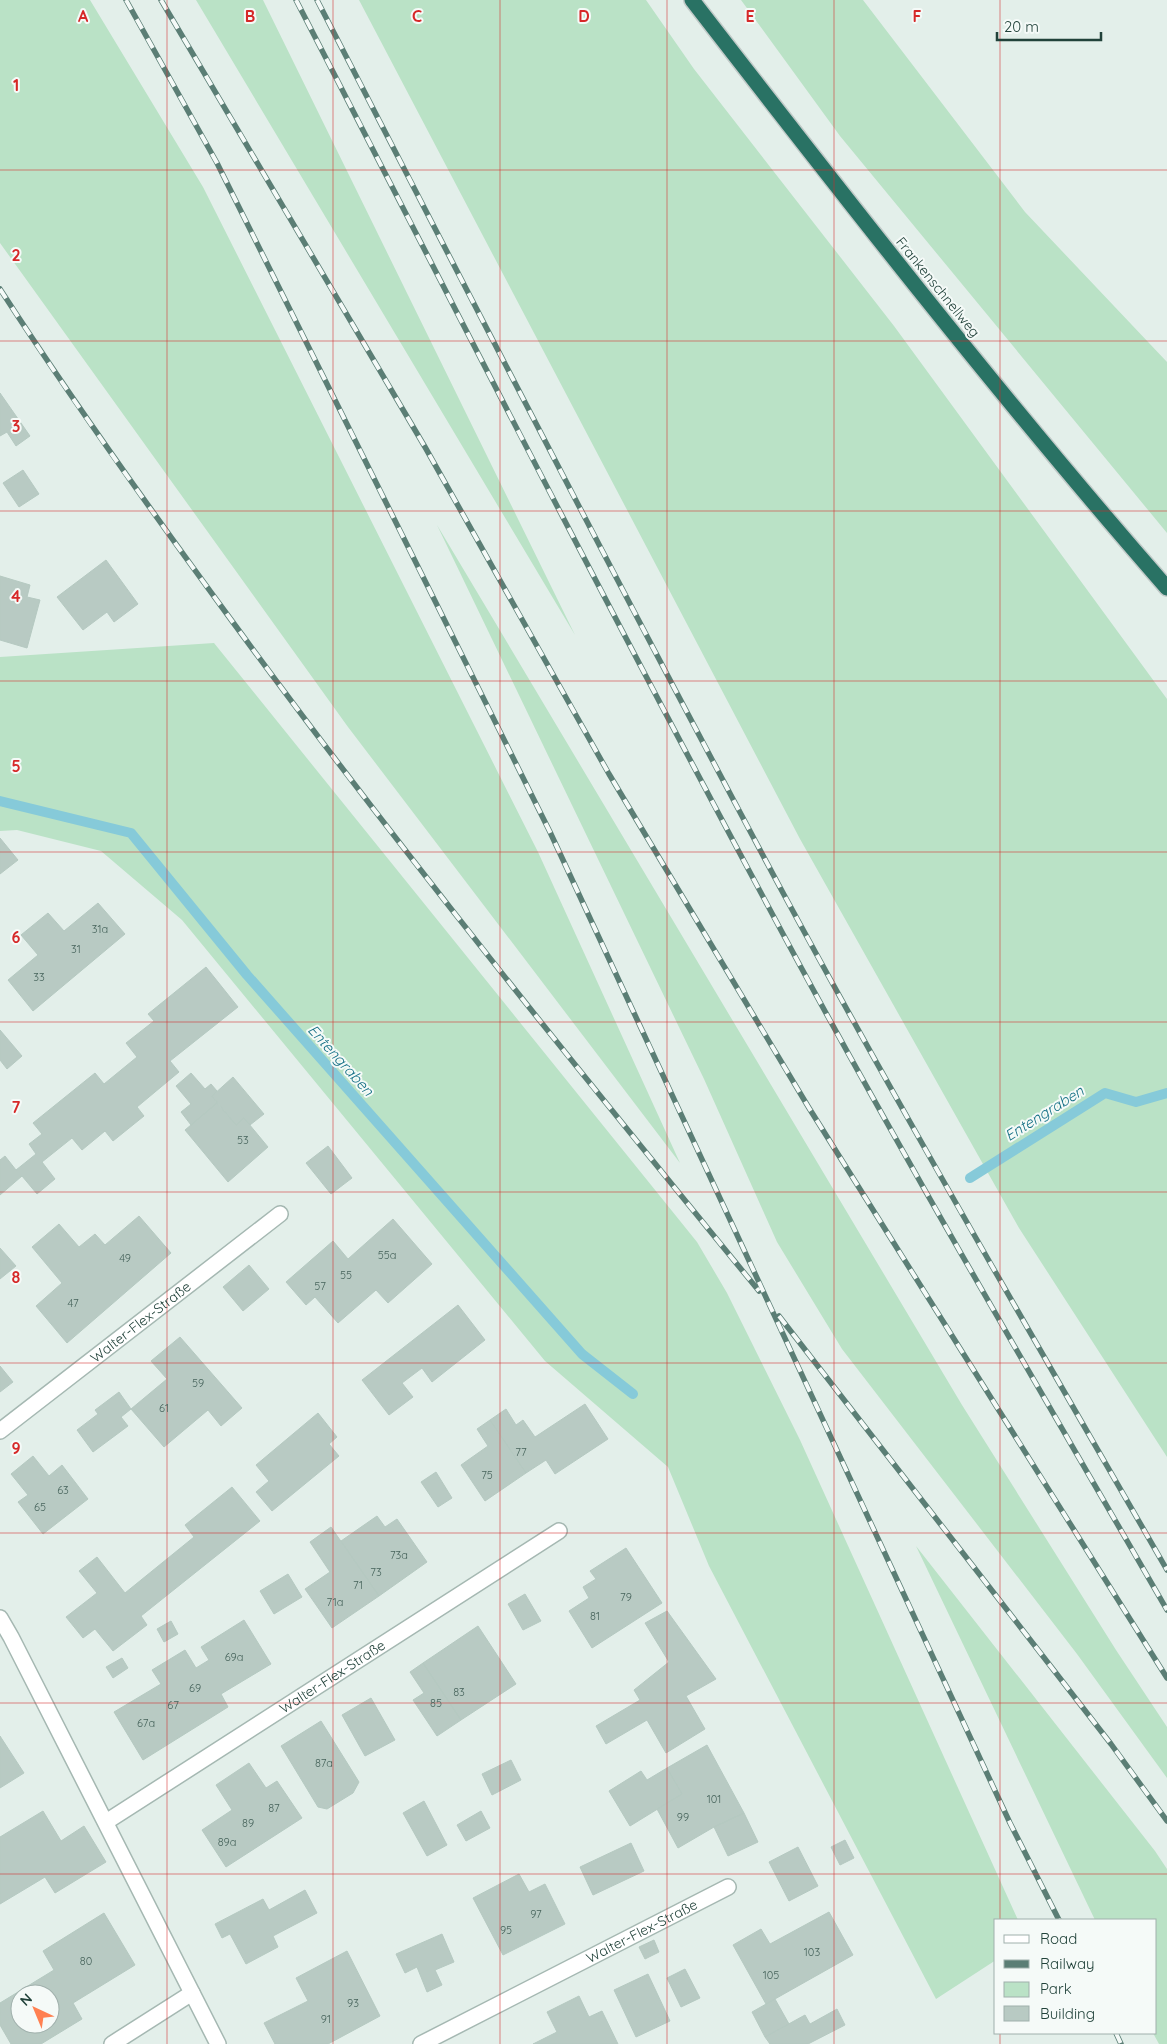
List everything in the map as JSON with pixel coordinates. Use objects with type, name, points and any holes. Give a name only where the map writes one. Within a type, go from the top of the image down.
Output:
[{"type":"highway","name":"Frankenschnellweg","points":[[692,0],[851,206],[1024,422],[1167,588]]},
{"type":"street","name":"Walter-Flex-Straße","points":[[0,1431],[280,1214]]},
{"type":"street","name":"Walter-Flex-Straße","points":[[106,1822],[559,1531]]},
{"type":"street","points":[[0,1618],[6,1641],[106,1822],[218,2044]]},
{"type":"street","name":"Walter-Flex-Straße","points":[[421,2044],[728,1887]]},
{"type":"street","points":[[112,2044],[192,1993]]},
{"type":"green space","points":[[0,0],[90,0],[203,187],[538,852],[680,1163],[348,727],[0,243]]},
{"type":"green space","points":[[196,0],[263,0],[575,635]]},
{"type":"green space","points":[[359,0],[646,0],[694,69],[894,326],[1167,699],[1167,1457],[1019,1228],[800,839]]},
{"type":"green space","points":[[741,0],[863,0],[1025,212],[1167,362],[1167,533],[840,136]]},
{"type":"green space","points":[[437,525],[962,1405],[1116,1650],[1167,1727],[1167,1778],[1077,1654],[842,1349],[777,1242],[704,1079]]},
{"type":"green space","points":[[214,643],[697,1242],[727,1293],[800,1440],[1018,1919],[994,1919],[994,1961],[936,1999],[709,1566],[668,1467],[545,1361],[182,920],[101,851],[17,830],[0,831],[0,657]]},
{"type":"green space","points":[[916,1546],[1155,1851],[1167,1869],[1167,2044],[1159,2044],[1154,2034],[1157,2034],[1157,1919],[1095,1919]]},
{"type":"building","points":[[0,393],[30,436],[16,446],[7,432],[0,436]]},
{"type":"building","points":[[23,470],[39,494],[19,507],[3,483]]},
{"type":"building","points":[[106,560],[138,604],[114,622],[107,612],[83,630],[57,597]]},
{"type":"building","points":[[0,576],[30,585],[27,597],[40,600],[27,648],[0,640]]},
{"type":"building","points":[[0,838],[18,860],[0,874]]},
{"type":"building","points":[[98,903],[125,934],[33,1011],[8,980],[38,955],[21,935],[48,913],[64,931]]},
{"type":"building","points":[[206,967],[238,1007],[170,1061],[179,1072],[137,1107],[144,1116],[113,1141],[105,1131],[82,1150],[72,1138],[42,1162],[55,1179],[37,1194],[22,1176],[0,1195],[0,1160],[5,1156],[16,1170],[36,1154],[29,1144],[42,1134],[33,1123],[95,1073],[104,1084],[137,1057],[126,1043],[154,1021],[148,1014]]},
{"type":"building","points":[[0,1030],[22,1056],[7,1069],[0,1060]]},
{"type":"building","points":[[191,1073],[205,1089],[211,1084],[217,1091],[212,1096],[217,1103],[191,1125],[181,1112],[191,1104],[176,1086]]},
{"type":"building","points":[[233,1077],[264,1114],[250,1125],[244,1118],[236,1125],[212,1096]]},
{"type":"building","points":[[217,1103],[236,1125],[244,1118],[268,1147],[228,1182],[185,1130]]},
{"type":"building","points":[[328,1146],[352,1178],[331,1194],[306,1163]]},
{"type":"building","points":[[139,1216],[171,1253],[67,1343],[36,1306],[62,1283],[32,1247],[59,1224],[79,1247],[95,1234],[105,1245]]},
{"type":"building","points":[[393,1219],[432,1264],[388,1303],[376,1290],[338,1323],[315,1297],[306,1305],[286,1282],[333,1241],[348,1259]]},
{"type":"building","points":[[0,1248],[16,1266],[0,1279]]},
{"type":"building","points":[[249,1265],[269,1289],[243,1311],[223,1287]]},
{"type":"building","points":[[458,1305],[485,1340],[432,1382],[422,1368],[402,1383],[413,1397],[389,1415],[362,1380]]},
{"type":"building","points":[[180,1337],[242,1408],[221,1426],[208,1410],[164,1447],[131,1409],[167,1379],[151,1361]]},
{"type":"building","points":[[0,1366],[13,1382],[0,1392]]},
{"type":"building","points":[[119,1392],[131,1409],[121,1417],[128,1426],[93,1452],[77,1430],[98,1414],[95,1410]]},
{"type":"building","points":[[585,1404],[608,1439],[555,1474],[546,1460],[526,1473],[490,1420],[506,1409],[516,1425],[523,1420],[535,1437]]},
{"type":"building","points":[[318,1413],[337,1437],[329,1444],[339,1456],[272,1511],[256,1492],[269,1481],[256,1465]]},
{"type":"building","points":[[490,1420],[526,1473],[485,1501],[461,1465],[488,1446],[477,1429]]},
{"type":"building","points":[[33,1456],[49,1476],[62,1465],[88,1499],[43,1534],[18,1502],[28,1495],[11,1474]]},
{"type":"building","points":[[436,1472],[452,1498],[438,1507],[421,1482]]},
{"type":"building","points":[[232,1487],[260,1521],[141,1616],[147,1625],[113,1651],[95,1629],[83,1638],[66,1617],[97,1593],[79,1571],[97,1557],[125,1593],[194,1537],[185,1525]]},
{"type":"building","points":[[377,1516],[385,1527],[397,1519],[427,1562],[379,1596],[341,1541]]},
{"type":"building","points":[[331,1527],[379,1596],[332,1628],[305,1589],[330,1572],[310,1542]]},
{"type":"building","points":[[626,1548],[662,1603],[592,1648],[569,1611],[589,1598],[583,1587],[596,1579],[590,1571]]},
{"type":"building","points":[[288,1574],[302,1597],[274,1614],[260,1591]]},
{"type":"building","points":[[525,1594],[541,1621],[523,1630],[508,1604]]},
{"type":"building","points":[[667,1611],[716,1679],[686,1696],[705,1729],[666,1753],[647,1720],[606,1744],[596,1726],[640,1700],[634,1690],[669,1662],[645,1623]]},
{"type":"building","points":[[244,1620],[271,1664],[221,1694],[228,1707],[143,1760],[114,1712],[161,1684],[152,1670],[185,1650],[196,1668],[209,1660],[201,1647]]},
{"type":"building","points":[[171,1621],[178,1634],[164,1642],[157,1629]]},
{"type":"building","points":[[478,1626],[516,1684],[461,1720],[423,1663]]},
{"type":"building","points":[[122,1658],[128,1668],[113,1678],[106,1667]]},
{"type":"building","points":[[423,1663],[461,1720],[437,1736],[413,1700],[424,1693],[410,1672]]},
{"type":"building","points":[[371,1698],[395,1740],[365,1756],[342,1715]]},
{"type":"building","points":[[321,1721],[359,1782],[353,1793],[327,1809],[318,1807],[281,1746]]},
{"type":"building","points":[[0,1736],[24,1773],[0,1788]]},
{"type":"building","points":[[707,1745],[744,1813],[714,1827],[678,1848],[657,1809],[682,1794],[667,1768]]},
{"type":"building","points":[[511,1760],[521,1780],[492,1795],[482,1774]]},
{"type":"building","points":[[249,1763],[266,1788],[277,1781],[302,1818],[226,1867],[202,1830],[232,1810],[216,1785]]},
{"type":"building","points":[[667,1768],[682,1794],[630,1826],[609,1791],[641,1771],[647,1780]]},
{"type":"building","points":[[424,1801],[447,1845],[427,1856],[403,1813]]},
{"type":"building","points":[[43,1811],[61,1841],[84,1826],[106,1862],[55,1893],[45,1877],[0,1904],[0,1837]]},
{"type":"building","points":[[481,1811],[490,1828],[466,1841],[457,1825]]},
{"type":"building","points":[[744,1813],[758,1842],[728,1856],[714,1827]]},
{"type":"building","points":[[845,1840],[854,1858],[840,1865],[831,1847]]},
{"type":"building","points":[[631,1843],[644,1871],[593,1895],[580,1867]]},
{"type":"building","points":[[798,1847],[818,1886],[789,1901],[769,1862]]},
{"type":"building","points":[[519,1874],[529,1892],[545,1884],[565,1924],[503,1955],[473,1898]]},
{"type":"building","points":[[305,1890],[317,1913],[273,1936],[278,1947],[246,1964],[230,1934],[222,1938],[215,1924],[263,1899],[269,1910]]},
{"type":"building","points":[[829,1912],[853,1955],[766,2004],[733,1945],[761,1929],[770,1944]]},
{"type":"building","points":[[104,1913],[135,1965],[73,2003],[82,2019],[60,2032],[60,1984],[31,1984],[54,1970],[43,1951]]},
{"type":"building","points":[[442,1934],[454,1962],[435,1970],[442,1985],[427,1992],[417,1967],[405,1973],[396,1954]]},
{"type":"building","points":[[654,1940],[659,1952],[645,1959],[639,1947]]},
{"type":"building","points":[[347,1951],[380,2016],[328,2044],[275,2044],[264,2023],[308,2001],[296,1978]]},
{"type":"building","points":[[685,1969],[700,1998],[681,2007],[667,1978]]},
{"type":"building","points":[[648,1974],[670,2021],[636,2037],[614,1990]]},
{"type":"building","points":[[579,1996],[589,2017],[602,2011],[618,2044],[533,2044],[557,2032],[547,2012]]},
{"type":"building","points":[[10,1997],[10,2034],[57,2034],[41,2044],[11,2044],[0,2025],[0,2003]]},
{"type":"building","points":[[775,1999],[789,2024],[765,2037],[752,2012]]},
{"type":"building","points":[[837,2009],[845,2025],[808,2044],[770,2044],[765,2037],[805,2015],[810,2024]]},
{"type":"waterway","name":"Entengraben","points":[[0,801],[131,833],[247,975],[582,1354],[633,1394]]},
{"type":"waterway","name":"Entengraben","points":[[970,1178],[1105,1093],[1136,1102],[1167,1093]]},
{"type":"railway","points":[[126,0],[217,163],[550,832],[1010,1823],[1058,1919]]},
{"type":"railway","points":[[161,0],[425,447],[609,774],[809,1108],[1167,1678]]},
{"type":"railway","points":[[296,0],[589,567],[816,995],[965,1260],[1167,1610]]},
{"type":"railway","points":[[317,0],[606,558],[782,891],[924,1147],[1167,1570]]},
{"type":"railway","points":[[0,289],[113,457],[295,707],[425,876],[624,1126],[759,1291]]},
{"type":"railway","points":[[779,1316],[1111,1744],[1167,1821]]},
{"type":"railway","points":[[1116,2034],[1121,2044]]}]
